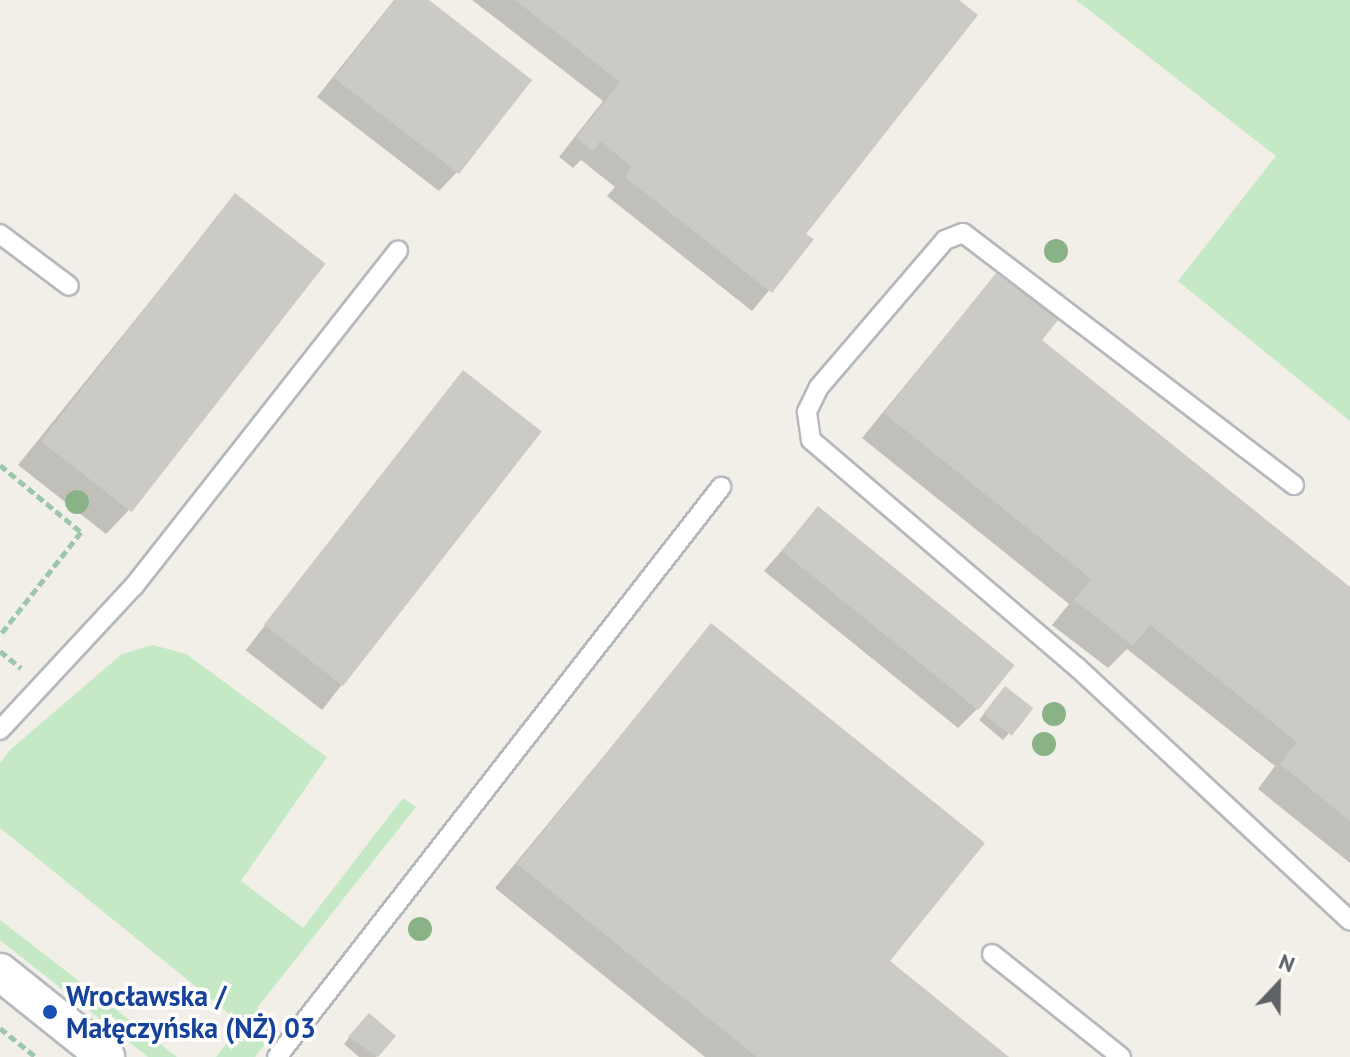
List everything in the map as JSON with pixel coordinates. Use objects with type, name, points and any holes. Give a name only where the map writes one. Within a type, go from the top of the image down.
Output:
[{"type":"street","points":[[0,972],[106,1057]]},
{"type":"lane","points":[[1294,485],[963,233],[935,252],[819,387],[807,412],[811,440],[1078,668],[1350,921]]},
{"type":"lane","points":[[0,234],[69,286]]},
{"type":"lane","points":[[0,730],[6,709],[134,586],[398,250]]},
{"type":"lane","points":[[277,1057],[721,487]]},
{"type":"lane","points":[[992,954],[1121,1057]]},
{"type":"path","points":[[0,465],[81,532],[0,635]]},
{"type":"path","points":[[0,1028],[36,1057]]},
{"type":"green space","points":[[1076,0],[1350,0],[1350,421],[1178,281],[1276,156]]},
{"type":"green space","points":[[153,645],[186,654],[327,757],[241,881],[303,928],[403,798],[416,807],[257,1008],[279,1027],[255,1057],[216,1057],[242,1024],[0,828],[0,763],[11,749],[122,654]]},
{"type":"green space","points":[[0,920],[177,1057],[148,1057],[0,940]]},
{"type":"building","points":[[395,0],[429,0],[532,80],[459,174],[334,78]]},
{"type":"building","points":[[515,0],[959,0],[978,15],[806,234],[814,239],[772,293],[625,177],[632,167],[600,141],[593,151],[576,138],[620,82]]},
{"type":"building","points":[[235,193],[326,264],[132,512],[41,441]]},
{"type":"building","points":[[996,273],[1059,319],[1042,340],[1350,587],[1350,821],[1280,764],[1297,742],[1150,625],[1133,646],[1074,600],[1091,579],[884,413]]},
{"type":"building","points":[[463,370],[542,432],[343,686],[264,625]]},
{"type":"building","points":[[818,506],[1015,665],[978,710],[781,551]]},
{"type":"building","points":[[711,623],[985,843],[890,961],[1009,1057],[757,1057],[517,864]]},
{"type":"building","points":[[1005,686],[1033,708],[1012,736],[983,714]]},
{"type":"building","points":[[369,1013],[396,1036],[378,1057],[348,1037]]},
{"type":"place","name":"Wrocławska / Małęczyńska (NŻ) 03","points":[[50,1012]]}]
